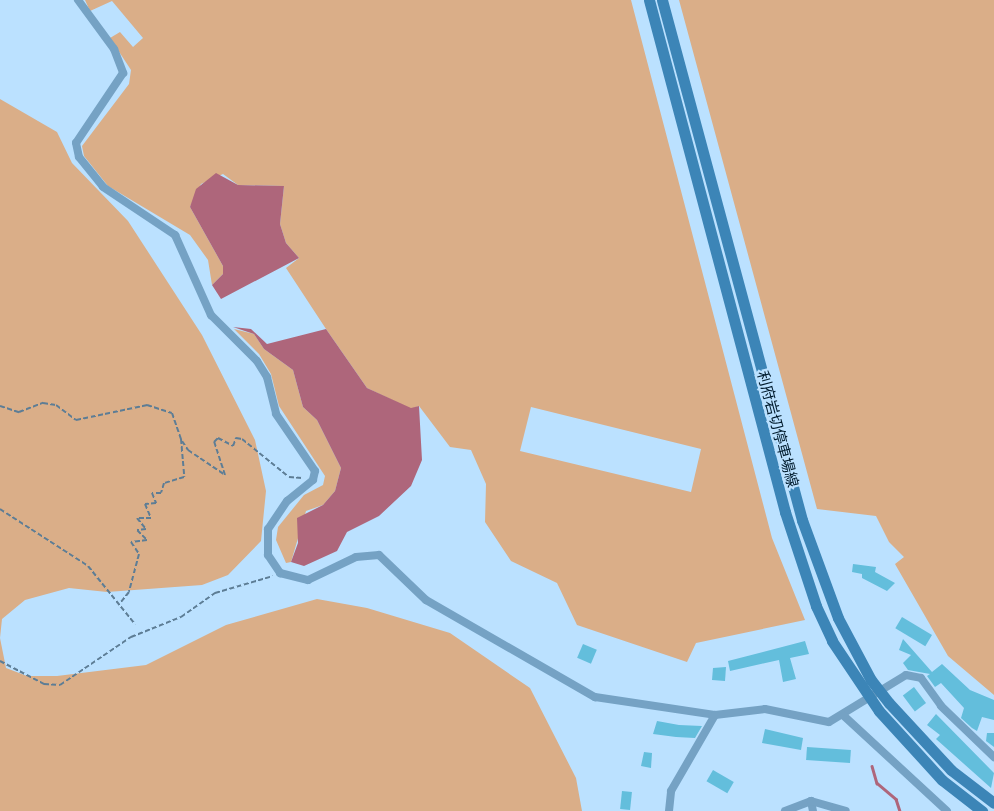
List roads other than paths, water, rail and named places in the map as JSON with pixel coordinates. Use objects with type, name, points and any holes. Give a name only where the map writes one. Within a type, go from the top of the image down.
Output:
[{"type":"main road","name":"利府岩切停車場線","points":[[649,0],[803,570],[832,640],[870,698],[914,752],[982,811]]},
{"type":"main road","name":"利府岩切停車場線","points":[[662,0],[805,528],[838,618],[880,691],[951,770],[994,803]]},
{"type":"street","points":[[78,0],[114,49],[123,73],[76,144],[79,158],[103,187],[175,235],[186,250],[211,315],[257,361],[267,377],[276,414],[311,462],[313,480],[287,501],[268,530],[268,555],[280,573],[308,580],[356,557],[379,555],[426,600],[595,697],[714,715],[765,709],[829,722],[844,716],[906,675],[920,678],[941,706],[994,757]]},
{"type":"street","points":[[669,811],[671,791],[714,715]]},
{"type":"street","points":[[844,716],[947,811]]},
{"type":"street","points":[[785,811],[811,801],[846,811]]},
{"type":"street","points":[[811,801],[813,811]]},
{"type":"waterway","points":[[872,766],[877,783],[896,799],[900,811]]}]
